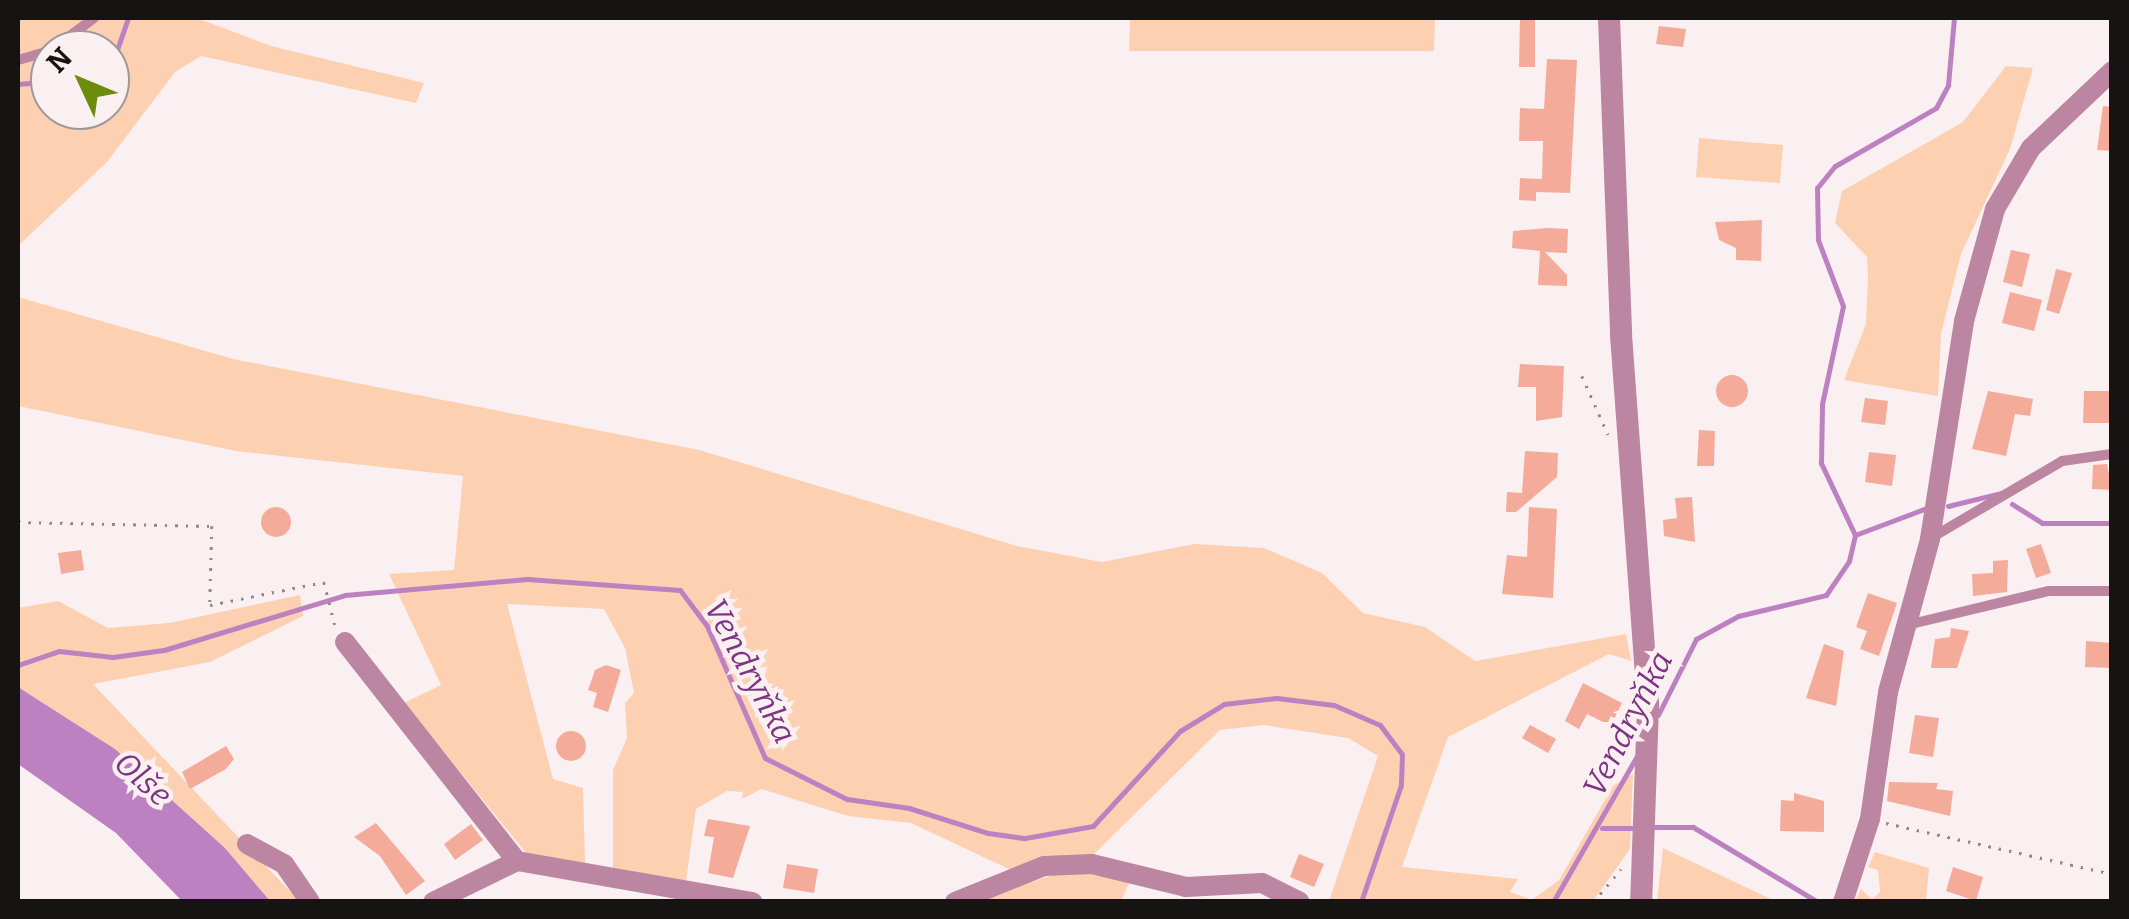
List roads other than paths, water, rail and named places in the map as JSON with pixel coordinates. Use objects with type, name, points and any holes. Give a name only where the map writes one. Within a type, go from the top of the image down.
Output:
[{"type":"street","points":[[1609,18],[1620,335],[1648,706],[1648,815],[1642,902]]},
{"type":"street","points":[[1844,899],[1870,819],[1902,627],[1930,539],[1964,321],[1995,209],[2031,148],[2112,70]]},
{"type":"street","points":[[345,642],[518,861]]},
{"type":"street","points":[[247,844],[284,864],[310,902]]},
{"type":"street","points":[[432,902],[518,861],[752,902]]},
{"type":"street","points":[[956,902],[1044,866],[1092,864],[1186,887],[1262,883],[1300,902]]},
{"type":"lane","points":[[1930,539],[2062,461],[2112,454]]},
{"type":"lane","points":[[1902,627],[2049,591],[2112,591]]},
{"type":"water","name":"Olše","points":[[18,687],[115,749],[225,848],[270,901],[182,901],[116,833],[18,764]]},
{"type":"waterway","points":[[124,30],[128,18]]},
{"type":"waterway","name":"Vendryňka","points":[[1658,715],[1696,639],[1738,616],[1826,595],[1849,561],[1855,535],[1821,463],[1822,404],[1843,306],[1818,240],[1817,188],[1835,166],[1936,108],[1948,85],[1954,18]]},
{"type":"waterway","points":[[18,84],[30,83]]},
{"type":"waterway","points":[[1948,506],[2001,493]]},
{"type":"waterway","points":[[2012,504],[2042,523],[2112,523]]},
{"type":"waterway","points":[[1855,535],[1924,509]]},
{"type":"waterway","name":"Vendryňka","points":[[18,665],[59,651],[113,657],[164,650],[345,595],[527,579],[680,590],[707,626],[765,758],[847,799],[909,808],[988,833],[1025,838],[1093,826],[1180,731],[1224,704],[1277,698],[1334,705],[1380,725],[1402,754],[1401,785],[1361,902]]},
{"type":"waterway","name":"Vendryňka","points":[[1553,902],[1637,756]]},
{"type":"waterway","points":[[1652,827],[1693,827],[1818,902]]},
{"type":"waterway","points":[[1602,828],[1636,828]]}]
